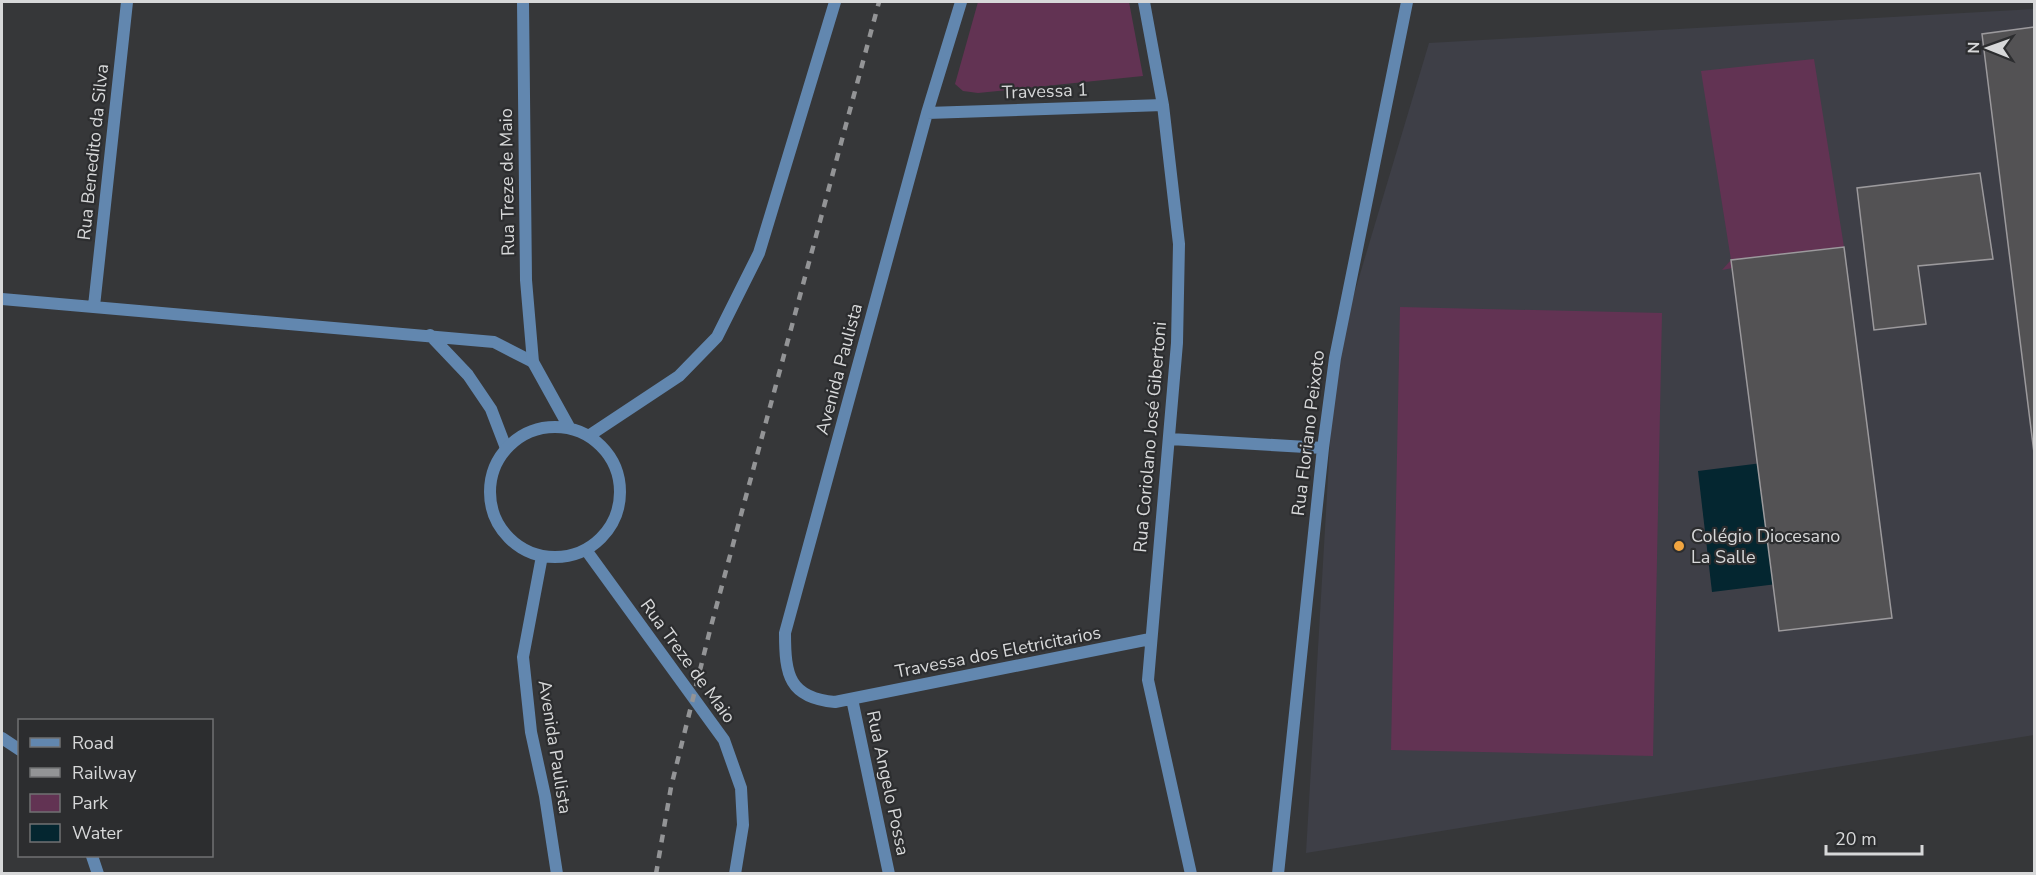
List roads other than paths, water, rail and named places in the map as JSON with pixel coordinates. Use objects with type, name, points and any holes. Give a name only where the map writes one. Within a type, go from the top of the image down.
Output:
[{"type":"street","name":"Rua Benedito da Silva","points":[[94,306],[127,2]]},
{"type":"street","name":"Rua Treze de Maio","points":[[523,2],[526,280],[533,362],[569,427]]},
{"type":"street","points":[[590,435],[679,376],[717,338],[759,254],[835,2]]},
{"type":"street","name":"Avenida Paulista","points":[[852,699],[835,702],[816,700],[799,692],[789,675],[785,655],[785,633],[927,113],[961,2]]},
{"type":"street","name":"Rua Coriolano José Gibertoni","points":[[1144,2],[1164,105],[1179,244],[1177,343],[1148,680],[1191,873]]},
{"type":"street","name":"Rua Floriano Peixoto","points":[[1278,873],[1323,448],[1335,358],[1407,2]]},
{"type":"street","name":"Travessa 1","points":[[927,113],[1164,105]]},
{"type":"street","points":[[2,299],[494,342],[533,362]]},
{"type":"street","points":[[430,335],[468,375],[490,409],[506,448]]},
{"type":"street","points":[[546,426],[569,427],[590,435],[607,451],[618,471],[621,494],[616,516],[604,536],[586,550],[565,557],[542,556],[521,548],[503,532],[493,512],[490,490],[494,467],[506,448],[524,433],[546,426]]},
{"type":"street","points":[[1170,439],[1323,448]]},
{"type":"street","name":"Rua Treze de Maio","points":[[586,550],[724,740],[741,788],[743,825],[735,873]]},
{"type":"street","name":"Avenida Paulista","points":[[542,556],[524,657],[531,732],[546,796],[557,873]]},
{"type":"street","name":"Travessa dos Eletricitarios","points":[[852,699],[1150,639]]},
{"type":"street","name":"Rua Angelo Possa","points":[[852,699],[889,873]]},
{"type":"street","points":[[2,738],[18,749]]},
{"type":"street","points":[[93,857],[98,873]]},
{"type":"water","points":[[1762,463],[1777,584],[1712,592],[1698,471]]},
{"type":"railway","points":[[656,874],[671,787],[710,630],[879,2]]},
{"type":"place","name":"Colégio Diocesano La Salle","points":[[1679,546]]}]
